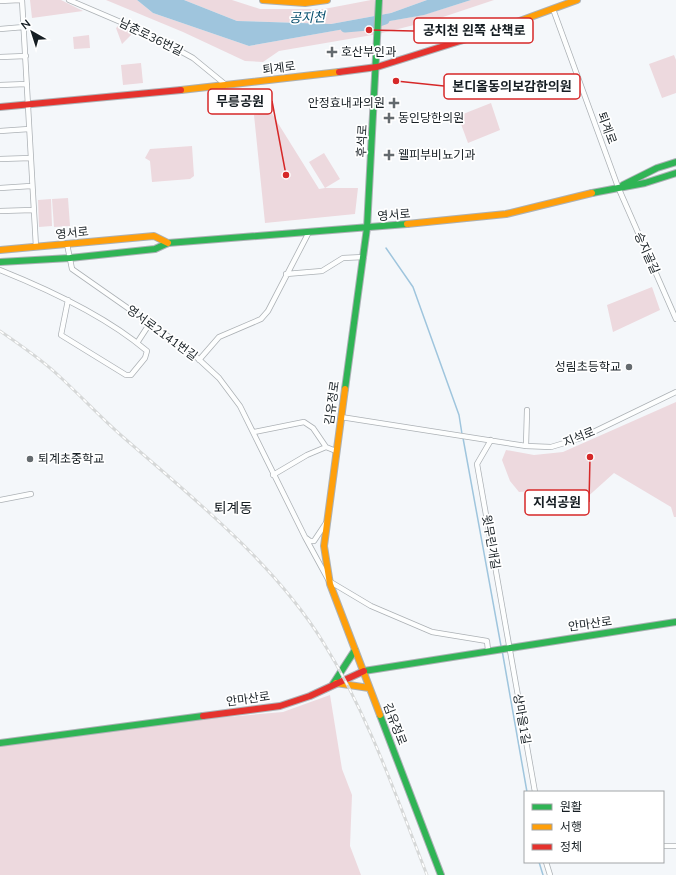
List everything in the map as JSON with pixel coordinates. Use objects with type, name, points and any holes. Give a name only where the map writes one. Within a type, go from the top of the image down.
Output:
[{"type":"street","points":[[0,1],[21,0],[26,56],[31,186],[36,247]]},
{"type":"street","name":"남춘로36번길","points":[[69,0],[144,32],[193,58],[226,85]]},
{"type":"street","points":[[263,0],[327,0]]},
{"type":"street","name":"후석로","points":[[367,228],[378,55],[379,0]]},
{"type":"street","name":"퇴계로","points":[[0,108],[226,85],[377,67],[471,39],[577,0]]},
{"type":"street","name":"퇴계로","points":[[552,9],[618,187]]},
{"type":"street","points":[[0,29],[24,27]]},
{"type":"street","points":[[0,57],[26,56]]},
{"type":"street","points":[[0,85],[27,84]]},
{"type":"street","points":[[0,131],[29,129]]},
{"type":"street","points":[[0,159],[31,158]]},
{"type":"street","name":"영서로","points":[[618,187],[657,168],[676,162]]},
{"type":"street","points":[[657,168],[655,175],[660,178]]},
{"type":"street","name":"영서로","points":[[0,262],[70,258],[155,249],[168,243],[450,221],[506,214],[618,187],[646,184],[676,173]]},
{"type":"street","points":[[0,188],[31,186]]},
{"type":"street","name":"승지골길","points":[[618,187],[676,319]]},
{"type":"street","points":[[0,211],[33,210]]},
{"type":"street","name":"김유정로","points":[[367,228],[324,546],[329,581],[362,671],[442,875]]},
{"type":"street","points":[[199,360],[219,337],[261,319],[268,311],[309,232]]},
{"type":"street","name":"영서로","points":[[0,250],[154,236],[168,243]]},
{"type":"street","name":"영서로2141번길","points":[[68,244],[72,269],[192,353],[219,378],[240,406],[254,432],[273,475],[329,581]]},
{"type":"street","points":[[286,274],[322,271],[343,258],[364,257]]},
{"type":"street","points":[[0,270],[68,300],[137,343],[147,351],[145,358],[131,375],[126,375],[61,335],[68,300]]},
{"type":"street","points":[[137,343],[150,323]]},
{"type":"street","name":"지석로","points":[[341,417],[451,435],[526,446],[551,448],[581,438],[676,392]]},
{"type":"street","points":[[526,446],[527,410]]},
{"type":"street","points":[[254,432],[304,422],[313,428],[326,447],[336,451]]},
{"type":"street","name":"윗무린개길","points":[[491,440],[477,464],[508,647]]},
{"type":"street","points":[[273,475],[306,455],[326,447]]},
{"type":"street","points":[[0,500],[31,494]]},
{"type":"street","points":[[305,537],[310,541],[314,540],[327,522]]},
{"type":"street","points":[[329,581],[371,606],[432,632],[487,641],[490,650]]},
{"type":"street","name":"안마산로","points":[[0,743],[280,706],[310,696],[362,671],[508,647],[676,622]]},
{"type":"street","name":"상마을1길","points":[[508,647],[535,791]]},
{"type":"street","points":[[355,650],[335,684],[369,688]]},
{"type":"street","points":[[664,846],[676,846]]},
{"type":"street","points":[[546,863],[550,875]]},
{"type":"shaded area","points":[[30,0],[61,0],[83,11],[32,18]]},
{"type":"shaded area","points":[[106,0],[137,0],[153,13],[249,46],[423,15],[471,0],[494,0],[434,20],[378,34],[279,51],[263,62],[245,61],[183,32]]},
{"type":"shaded area","points":[[184,0],[232,0],[260,9],[324,9],[371,0],[427,0],[391,13],[331,24],[237,21]]},
{"type":"shaded area","points":[[119,25],[133,33],[122,44],[116,28]]},
{"type":"shaded area","points":[[89,35],[90,48],[74,49],[73,37]]},
{"type":"shaded area","points":[[674,55],[676,60],[676,93],[662,98],[649,64]]},
{"type":"shaded area","points":[[141,63],[143,83],[123,85],[121,65]]},
{"type":"shaded area","points":[[491,103],[500,130],[468,143],[458,116]]},
{"type":"shaded area","points":[[271,112],[319,189],[358,188],[355,214],[265,223],[254,115]]},
{"type":"shaded area","points":[[192,146],[194,176],[190,179],[152,182],[150,161],[145,158],[150,149]]},
{"type":"shaded area","points":[[324,153],[340,179],[325,188],[309,162]]},
{"type":"shaded area","points":[[68,198],[70,226],[54,227],[52,199]]},
{"type":"shaded area","points":[[51,199],[52,226],[39,227],[38,200]]},
{"type":"shaded area","points":[[652,287],[660,310],[613,332],[607,305]]},
{"type":"shaded area","points":[[676,402],[676,517],[674,517],[671,507],[614,473],[574,509],[560,489],[519,492],[510,481],[502,460],[506,450],[534,455],[563,452]]},
{"type":"shaded area","points":[[330,695],[342,769],[352,795],[350,846],[361,875],[0,875],[0,743],[205,719],[283,712]]},
{"type":"water","points":[[137,0],[184,0],[237,21],[331,24],[391,13],[427,0],[471,0],[424,15],[249,46],[153,13]]},
{"type":"waterway","name":"공지천","points":[[345,28],[368,26],[385,20]]},
{"type":"waterway","points":[[386,248],[413,287],[459,415],[462,434]]},
{"type":"waterway","points":[[463,438],[501,646]]},
{"type":"waterway","points":[[502,650],[527,791]]},
{"type":"waterway","points":[[539,863],[543,875]]},
{"type":"railway","points":[[0,331],[30,352],[52,370],[115,430],[231,533],[281,585],[303,613],[339,669],[368,727],[427,875]]},
{"type":"traffic: fast","points":[[345,389],[367,228],[379,0]]},
{"type":"traffic: fast","points":[[623,185],[657,168],[676,162]]},
{"type":"traffic: fast","points":[[592,193],[645,183],[676,173]]},
{"type":"traffic: fast","points":[[0,262],[70,258],[155,249],[168,243],[407,224]]},
{"type":"traffic: fast","points":[[364,671],[676,622]]},
{"type":"traffic: fast","points":[[333,684],[355,650]]},
{"type":"traffic: fast","points":[[380,715],[441,875]]},
{"type":"traffic: fast","points":[[0,743],[203,716]]},
{"type":"traffic: slow","points":[[263,0],[305,3],[327,0]]},
{"type":"traffic: slow","points":[[492,31],[577,0]]},
{"type":"traffic: slow","points":[[181,90],[339,72]]},
{"type":"traffic: slow","points":[[407,224],[506,214],[592,193]]},
{"type":"traffic: slow","points":[[0,250],[154,236],[168,243]]},
{"type":"traffic: slow","points":[[345,389],[324,546],[330,584],[380,715]]},
{"type":"traffic: slow","points":[[336,683],[369,688]]},
{"type":"traffic: jam","points":[[339,72],[377,67],[492,31]]},
{"type":"traffic: jam","points":[[0,107],[181,90]]},
{"type":"traffic: jam","points":[[203,716],[280,706],[310,696],[364,671]]},
{"type":"place","name":"공치천 왼쪽 산책로","points":[[369,30]]},
{"type":"place","name":"호산부인과","points":[[332,52]]},
{"type":"place","name":"본디올동의보감한의원","points":[[396,81]]},
{"type":"place","name":"안정효내과의원","points":[[394,103]]},
{"type":"place","name":"동인당한의원","points":[[389,118]]},
{"type":"place","name":"웰피부비뇨기과","points":[[389,155]]},
{"type":"place","name":"무릉공원","points":[[286,175]]},
{"type":"place","name":"성림초등학교","points":[[629,367]]},
{"type":"place","name":"지석공원","points":[[590,457]]},
{"type":"place","name":"퇴계초중학교","points":[[30,459]]},
{"type":"district","name":"퇴계동","points":[[233,508]]}]
